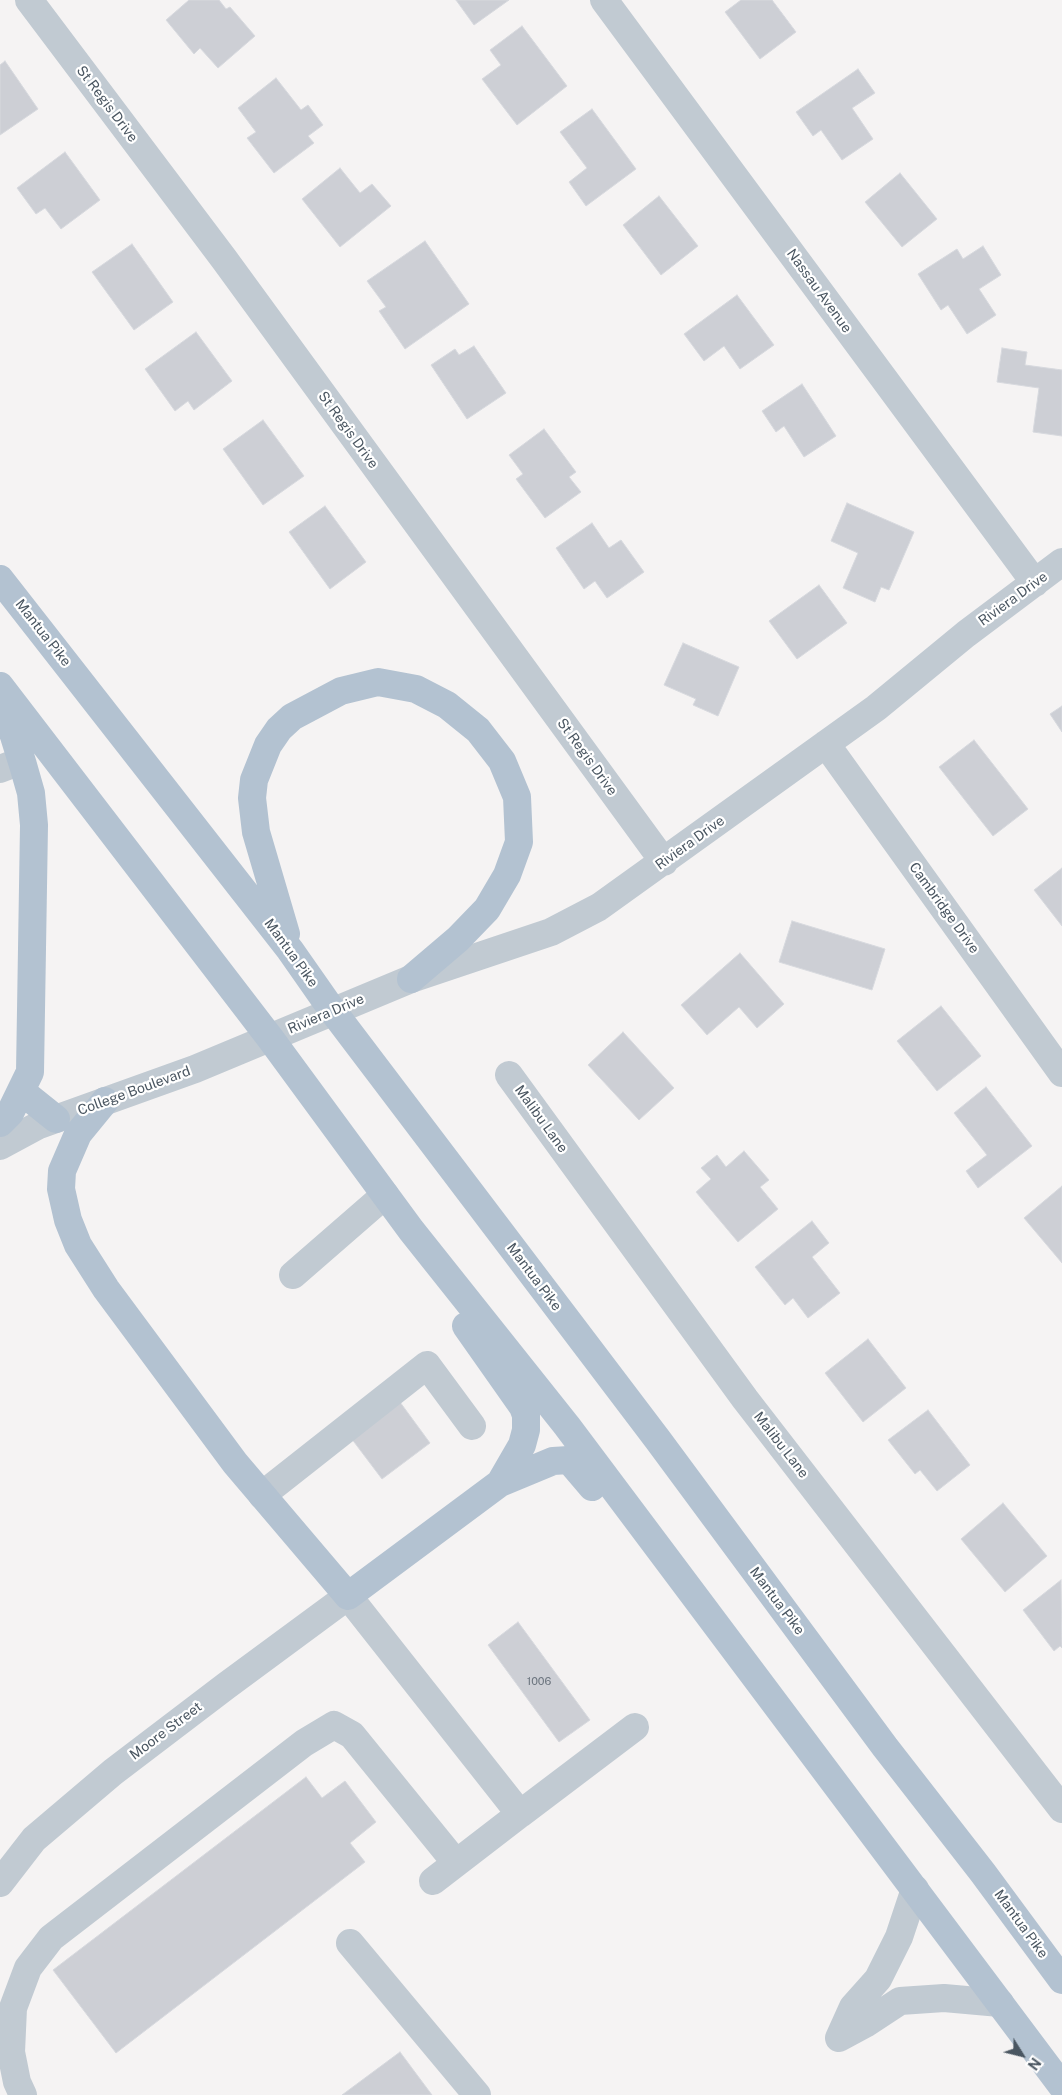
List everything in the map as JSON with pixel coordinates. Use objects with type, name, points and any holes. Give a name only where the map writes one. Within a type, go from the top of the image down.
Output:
[{"type":"main road","name":"Mantua Pike","points":[[0,579],[290,950],[332,1010],[658,1440],[885,1747],[983,1873],[1062,1980]]},
{"type":"main road","points":[[290,950],[256,832],[252,798],[254,780],[268,745],[278,729],[292,717],[341,692],[378,682],[416,689],[447,705],[478,730],[502,761],[517,797],[519,842],[507,875],[487,909],[458,939],[411,978]]},
{"type":"main road","points":[[0,686],[270,1038],[411,1230],[566,1426],[1062,2086]]},
{"type":"main road","points":[[0,716],[13,733],[11,765],[31,793],[34,825],[30,1072],[10,1113],[0,1123]]},
{"type":"main road","points":[[21,1091],[56,1119]]},
{"type":"main road","points":[[105,1101],[78,1134],[62,1171],[61,1189],[71,1228],[78,1245],[106,1289],[235,1463],[348,1596],[500,1483],[553,1461],[569,1460],[578,1469],[710,1642],[735,1651]]},
{"type":"main road","points":[[411,1230],[429,1273],[525,1411],[527,1425],[525,1435],[520,1449],[500,1483]]},
{"type":"street","name":"St Regis Drive","points":[[29,0],[224,260],[664,862]]},
{"type":"street","name":"Nassau Avenue","points":[[604,0],[1035,583]]},
{"type":"street","name":"Riviera Drive","points":[[270,1038],[411,978],[552,932],[599,907],[876,708],[966,634],[1062,562]]},
{"type":"street","name":"Cambridge Drive","points":[[826,744],[1062,1073]]},
{"type":"street","name":"College Boulevard","points":[[0,1146],[38,1126],[162,1081],[270,1038]]},
{"type":"street","name":"Malibu Lane","points":[[508,1075],[745,1398],[1062,1809]]},
{"type":"street","points":[[293,1275],[386,1195]]},
{"type":"street","points":[[262,1495],[427,1365],[472,1426]]},
{"type":"street","points":[[348,1596],[520,1814]]},
{"type":"street","name":"Moore Street","points":[[0,1883],[34,1839],[113,1772],[348,1596]]},
{"type":"street","points":[[23,2095],[17,2082],[11,2052],[13,2008],[28,1968],[51,1938],[296,1750],[334,1725],[352,1735],[456,1863]]},
{"type":"street","points":[[433,1881],[635,1727]]},
{"type":"street","points":[[915,1889],[899,1937],[878,1979],[852,2007],[840,2038],[900,2001],[944,1998],[1000,2003]]},
{"type":"street","points":[[350,1943],[477,2095]]},
{"type":"building","points":[[189,0],[219,0],[226,9],[230,7],[255,36],[218,68],[200,48],[194,54],[166,20]]},
{"type":"building","points":[[456,0],[509,0],[474,25]]},
{"type":"building","points":[[741,0],[772,0],[796,32],[760,59],[725,12]]},
{"type":"building","points":[[522,26],[567,86],[517,125],[482,79],[501,65],[490,50]]},
{"type":"building","points":[[5,61],[38,109],[0,135],[0,65]]},
{"type":"building","points":[[858,69],[875,93],[852,108],[873,139],[842,160],[821,130],[813,136],[796,112]]},
{"type":"building","points":[[276,78],[301,110],[308,105],[323,125],[308,136],[314,143],[274,173],[247,138],[256,132],[238,108]]},
{"type":"building","points":[[592,109],[636,169],[586,206],[569,182],[587,168],[560,132]]},
{"type":"building","points":[[65,152],[100,200],[61,229],[45,208],[36,214],[17,188]]},
{"type":"building","points":[[340,168],[360,193],[372,184],[391,206],[340,247],[302,199]]},
{"type":"building","points":[[900,173],[937,219],[902,247],[865,202]]},
{"type":"building","points":[[659,196],[698,246],[661,275],[623,225]]},
{"type":"building","points":[[425,241],[469,304],[405,349],[379,311],[386,307],[367,281]]},
{"type":"building","points":[[132,244],[173,302],[134,330],[92,272]]},
{"type":"building","points":[[983,246],[1001,275],[979,289],[996,315],[967,334],[948,305],[941,310],[918,274],[957,249],[963,259]]},
{"type":"building","points":[[737,295],[774,345],[740,369],[724,346],[704,361],[684,334]]},
{"type":"building","points":[[196,332],[232,381],[194,410],[188,401],[175,411],[145,369]]},
{"type":"building","points":[[474,346],[506,393],[467,419],[431,365],[455,349],[459,355]]},
{"type":"building","points":[[1002,348],[1027,352],[1025,365],[1062,370],[1062,436],[1033,432],[1039,388],[997,382]]},
{"type":"building","points":[[802,384],[836,436],[804,457],[784,426],[776,432],[762,411]]},
{"type":"building","points":[[263,420],[304,476],[263,505],[223,449]]},
{"type":"building","points":[[544,429],[576,472],[569,477],[581,492],[545,518],[516,479],[523,474],[509,455]]},
{"type":"building","points":[[847,503],[914,532],[889,590],[881,587],[875,602],[843,588],[858,553],[831,541]]},
{"type":"building","points":[[325,506],[366,562],[330,589],[289,532]]},
{"type":"building","points":[[592,523],[609,548],[621,540],[644,572],[607,598],[595,581],[584,589],[556,548]]},
{"type":"building","points":[[819,585],[847,623],[797,659],[769,621]]},
{"type":"building","points":[[683,643],[739,667],[718,716],[693,705],[696,699],[664,685]]},
{"type":"building","points":[[1062,706],[1062,732],[1050,714]]},
{"type":"building","points":[[974,740],[1028,809],[993,836],[939,767]]},
{"type":"building","points":[[1062,868],[1062,926],[1034,890]]},
{"type":"building","points":[[792,921],[885,949],[872,990],[779,962]]},
{"type":"building","points":[[740,953],[784,1004],[757,1028],[739,1007],[707,1035],[681,1005]]},
{"type":"building","points":[[941,1006],[981,1056],[937,1091],[897,1041]]},
{"type":"building","points":[[623,1032],[674,1088],[639,1120],[588,1065]]},
{"type":"building","points":[[986,1087],[1032,1146],[978,1188],[966,1171],[987,1155],[954,1113]]},
{"type":"building","points":[[744,1151],[769,1180],[760,1187],[778,1209],[738,1242],[696,1192],[711,1179],[701,1168],[717,1155],[726,1167]]},
{"type":"building","points":[[1062,1186],[1062,1263],[1024,1218]]},
{"type":"building","points":[[812,1221],[829,1243],[812,1257],[840,1293],[808,1318],[793,1298],[785,1305],[755,1267]]},
{"type":"building","points":[[868,1339],[906,1388],[863,1422],[825,1373]]},
{"type":"building","points":[[397,1398],[430,1443],[382,1479],[348,1434]]},
{"type":"building","points":[[928,1410],[970,1465],[937,1491],[920,1470],[915,1474],[888,1440]]},
{"type":"building","points":[[1003,1503],[1047,1556],[1005,1592],[961,1539]]},
{"type":"building","points":[[1061,1580],[1062,1648],[1060,1646],[1054,1651],[1023,1610]]},
{"type":"building","points":[[518,1622],[590,1720],[559,1742],[488,1645]]},
{"type":"building","points":[[306,1777],[322,1798],[345,1781],[376,1822],[350,1843],[365,1862],[116,2053],[53,1970]]},
{"type":"building","points":[[400,2052],[432,2095],[342,2095]]}]
